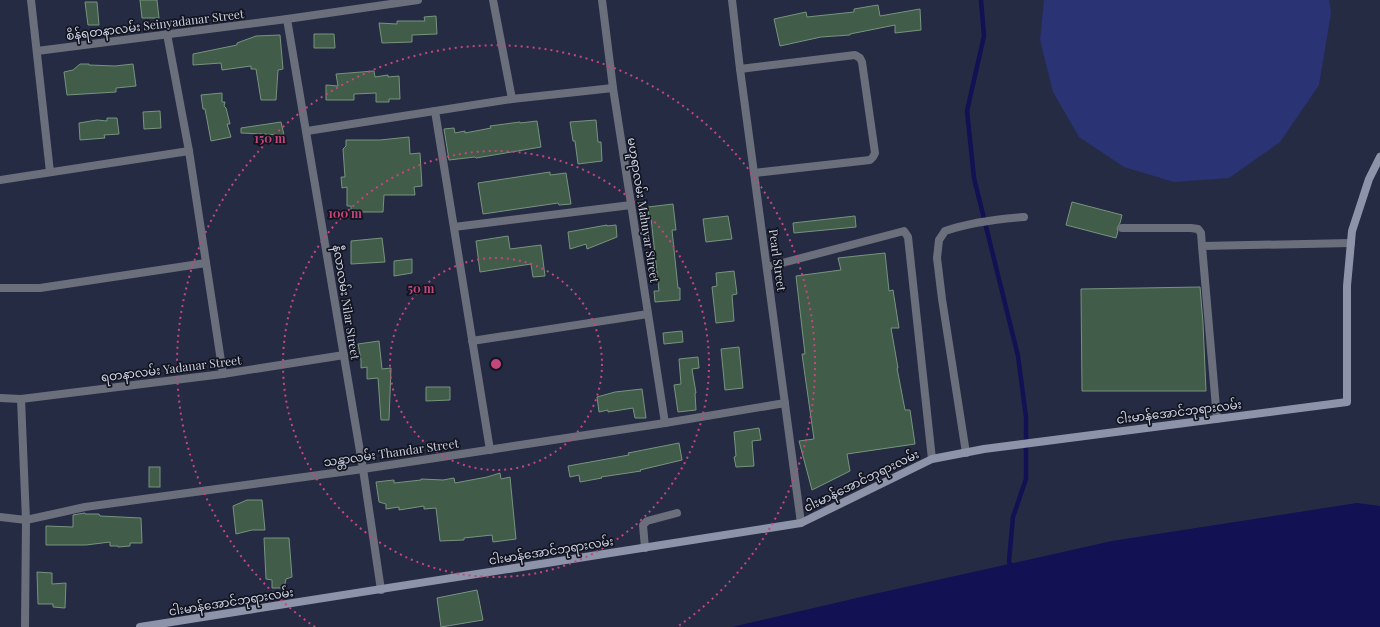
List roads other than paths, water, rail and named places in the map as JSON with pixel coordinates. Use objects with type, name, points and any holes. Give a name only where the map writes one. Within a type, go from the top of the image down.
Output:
[{"type":"main road","name":"ငါးမာန်အောင်ဘုရားလမ်း","points":[[140,627],[801,523],[932,459],[966,453],[1348,402],[1347,286],[1352,232],[1366,187],[1380,157]]},
{"type":"street","points":[[31,0],[50,172]]},
{"type":"street","name":"စိန်ရတနာလမ်း Seinyadanar Street","points":[[37,51],[287,19],[418,0]]},
{"type":"street","points":[[493,0],[512,99]]},
{"type":"street","name":"မဟူရာလမ်း Mahuyar Street","points":[[602,0],[613,88],[665,423]]},
{"type":"street","name":"Pearl Street","points":[[732,0],[801,523]]},
{"type":"street","name":"နီလာလမ်း Nilar Street","points":[[287,19],[363,469],[381,590]]},
{"type":"street","points":[[167,34],[189,151],[223,374]]},
{"type":"street","points":[[740,69],[855,55],[860,58],[862,62],[875,153],[870,160],[754,173]]},
{"type":"street","points":[[307,131],[512,99],[613,88]]},
{"type":"street","points":[[435,111],[490,450]]},
{"type":"street","points":[[0,180],[189,151]]},
{"type":"street","points":[[454,227],[631,205]]},
{"type":"street","points":[[966,453],[942,299],[937,258],[939,240],[945,231],[977,222],[999,218],[1024,217]]},
{"type":"street","points":[[1122,228],[1192,228],[1198,229],[1201,233],[1217,419]]},
{"type":"street","points":[[767,267],[904,231],[908,237],[932,459]]},
{"type":"street","points":[[1202,246],[1351,243]]},
{"type":"street","points":[[0,288],[40,288],[206,263]]},
{"type":"street","points":[[472,341],[648,314]]},
{"type":"street","name":"ရတနာလမ်း Yadanar Street","points":[[0,398],[21,399],[223,374],[344,355]]},
{"type":"street","points":[[21,399],[26,520],[25,627]]},
{"type":"street","name":"သန္တာလမ်း Thandar Street","points":[[0,517],[26,520],[85,507],[363,469],[665,423],[785,403]]},
{"type":"street","points":[[645,548],[643,525],[647,521],[677,513]]},
{"type":"waterway","points":[[981,0],[984,36],[967,111],[974,178],[1018,356],[1026,417],[1026,479],[1013,517],[1009,561],[1011,569]]}]
